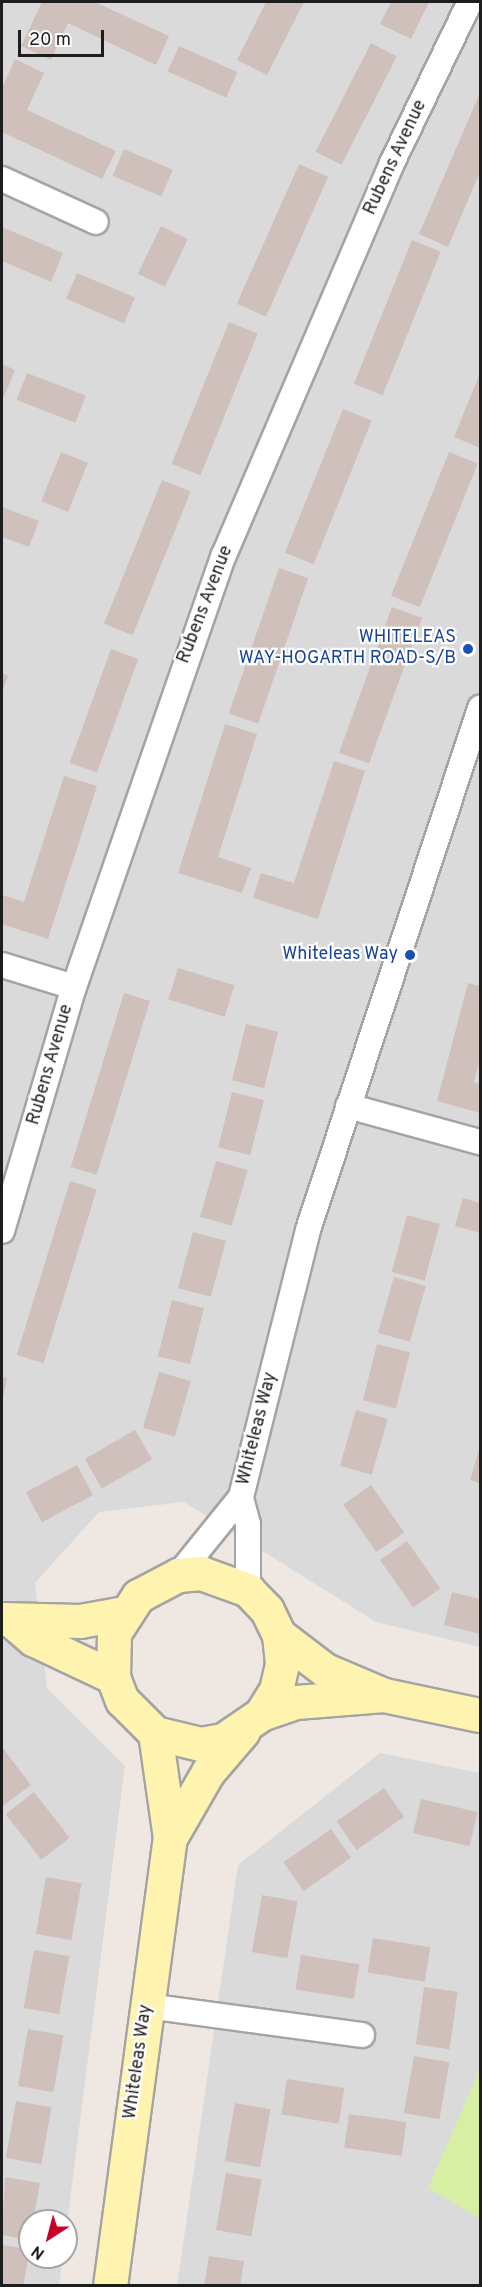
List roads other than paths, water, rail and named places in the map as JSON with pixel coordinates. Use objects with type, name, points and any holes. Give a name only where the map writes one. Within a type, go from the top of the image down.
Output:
[{"type":"main road","points":[[253,1722],[276,1690],[282,1663],[279,1635],[267,1610],[248,1590],[223,1577],[178,1575],[138,1596],[124,1613],[114,1633],[113,1677],[122,1700],[155,1733],[200,1744],[314,1698],[384,1695]]},
{"type":"main road","points":[[7,1620],[80,1621],[124,1613]]},
{"type":"main road","points":[[7,1620],[33,1639],[113,1677]]},
{"type":"main road","points":[[279,1635],[325,1670],[384,1695],[480,1715]]},
{"type":"main road","name":"Whiteleas Way","points":[[170,1838],[208,1772],[253,1722]]},
{"type":"main road","name":"Whiteleas Way","points":[[110,2286],[170,1838],[155,1733]]},
{"type":"street","name":"Rubens Avenue","points":[[2,1231],[74,987],[224,555],[392,163],[470,2]]},
{"type":"street","points":[[2,179],[96,222]]},
{"type":"street","name":"Whiteleas Way","points":[[178,1575],[241,1497],[308,1230],[480,708]]},
{"type":"street","points":[[2,965],[74,987]]},
{"type":"street","points":[[348,1106],[480,1142]]},
{"type":"street","name":"Whiteleas Way","points":[[241,1497],[248,1524],[248,1590]]},
{"type":"street","points":[[147,2006],[362,2035]]},
{"type":"place","name":"WHITELEAS WAY-HOGARTH ROAD-S/B","points":[[468,649]]},
{"type":"place","name":"Whiteleas Way","points":[[410,955]]}]
